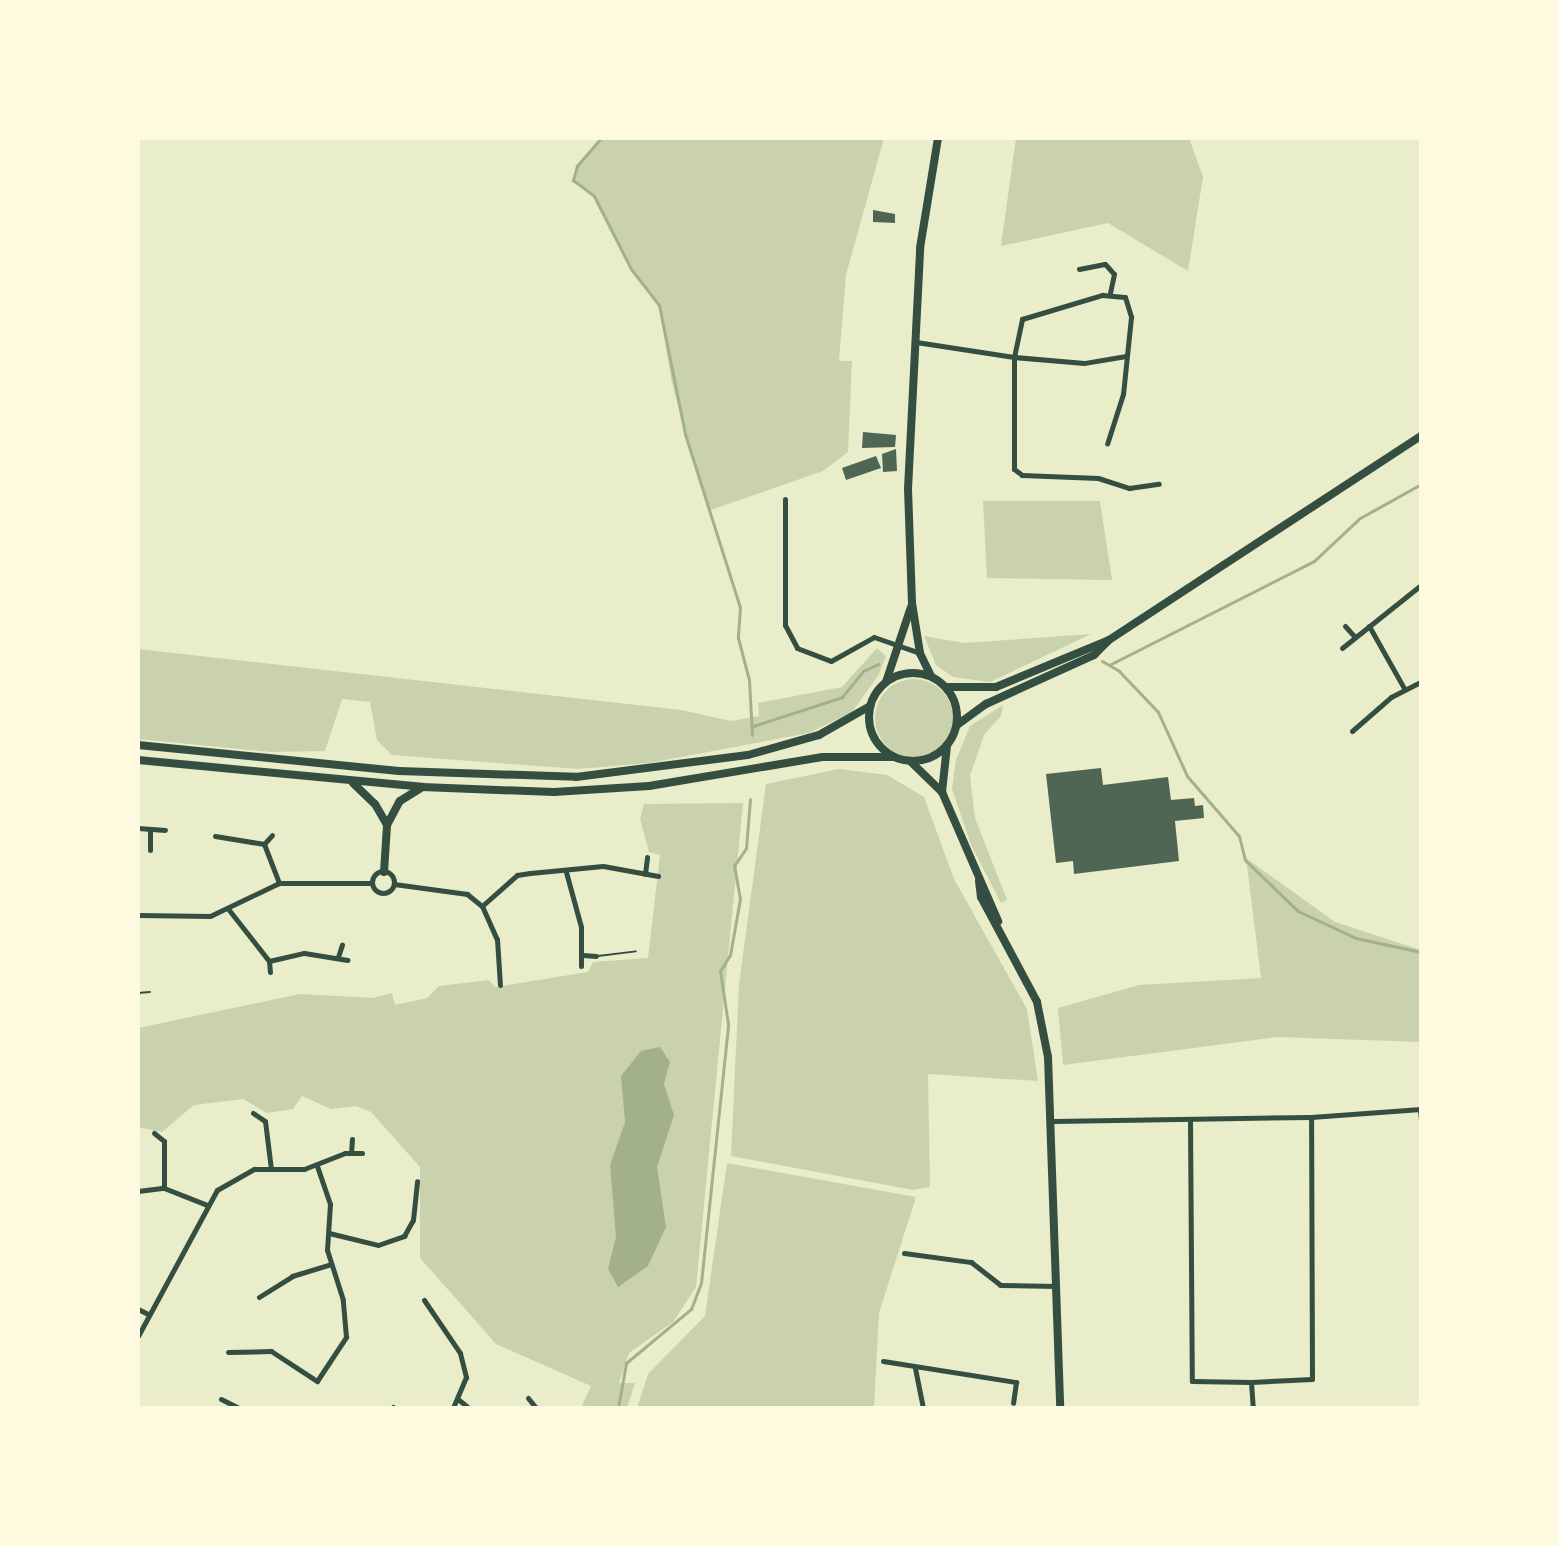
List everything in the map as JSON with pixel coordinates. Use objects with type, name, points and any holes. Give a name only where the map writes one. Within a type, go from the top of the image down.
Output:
[{"type":"main road","points":[[938,138],[923,221],[908,489],[912,603],[920,653],[931,676],[946,687],[957,709],[957,725],[947,746],[942,792]]},
{"type":"main road","points":[[946,687],[996,687],[1109,640],[1421,436]]},
{"type":"main road","points":[[138,745],[412,772],[588,777],[748,755],[819,735],[870,706],[886,682],[912,603]]},
{"type":"main road","points":[[957,725],[986,704],[1094,655],[1109,640]]},
{"type":"main road","points":[[886,682],[908,673],[931,676]]},
{"type":"main road","points":[[870,706],[871,732],[894,757]]},
{"type":"main road","points":[[138,760],[422,787],[612,790],[823,757],[894,757],[910,761],[934,756],[947,746]]},
{"type":"main road","points":[[910,761],[942,792],[979,881],[981,897],[998,921],[1042,1018],[1054,1121],[1060,1408]]},
{"type":"main road","points":[[351,782],[375,804],[387,825]]},
{"type":"main road","points":[[384,872],[387,825],[400,801],[422,787]]},
{"type":"street","points":[[1079,269],[1105,264],[1114,274],[1110,293]]},
{"type":"street","points":[[1107,444],[1123,394],[1131,306],[1125,297],[1110,293],[1022,319],[1014,357],[1015,472],[1098,478],[1129,488],[1159,484]]},
{"type":"street","points":[[916,342],[1014,357],[1084,363],[1126,356]]},
{"type":"street","points":[[785,499],[784,607],[792,643],[808,656],[826,661],[843,657],[870,638],[900,643],[920,653]]},
{"type":"street","points":[[1342,648],[1421,585]]},
{"type":"street","points":[[1345,626],[1355,637]]},
{"type":"street","points":[[1369,626],[1404,688]]},
{"type":"street","points":[[1352,731],[1404,688],[1421,682]]},
{"type":"street","points":[[138,828],[165,830]]},
{"type":"street","points":[[150,829],[150,850]]},
{"type":"street","points":[[264,844],[272,835]]},
{"type":"street","points":[[215,836],[264,844]]},
{"type":"street","points":[[264,844],[279,883]]},
{"type":"street","points":[[645,874],[647,857]]},
{"type":"street","points":[[482,906],[517,875],[603,866],[658,876]]},
{"type":"street","points":[[138,915],[189,918],[229,910],[279,883],[372,883],[384,872],[394,884],[467,894],[482,906],[497,939],[500,985]]},
{"type":"street","points":[[566,872],[583,955],[581,966]]},
{"type":"street","points":[[372,883],[382,893],[394,884]]},
{"type":"street","points":[[229,910],[269,961],[270,972]]},
{"type":"street","points":[[338,957],[342,945]]},
{"type":"street","points":[[269,961],[304,953],[347,960]]},
{"type":"street","points":[[583,955],[596,956]]},
{"type":"street","points":[[1054,1121],[1311,1117],[1420,1109],[1421,1120]]},
{"type":"street","points":[[253,1113],[265,1121],[271,1169]]},
{"type":"street","points":[[265,1121],[272,1114]]},
{"type":"street","points":[[1190,1119],[1192,1381],[1251,1382],[1312,1379],[1311,1117]]},
{"type":"street","points":[[154,1133],[164,1141]]},
{"type":"street","points":[[164,1188],[164,1141],[170,1134]]},
{"type":"street","points":[[351,1153],[352,1139]]},
{"type":"street","points":[[138,1336],[207,1205],[233,1176],[271,1169],[317,1166],[351,1153],[362,1153]]},
{"type":"street","points":[[228,1352],[271,1351],[317,1381],[346,1337],[343,1300],[329,1265],[330,1204],[317,1166]]},
{"type":"street","points":[[329,1233],[378,1245],[404,1236],[415,1210],[417,1181]]},
{"type":"street","points":[[138,1191],[164,1188],[207,1205]]},
{"type":"street","points":[[904,1253],[971,1262],[1000,1285],[1058,1286]]},
{"type":"street","points":[[259,1297],[292,1276],[329,1265]]},
{"type":"street","points":[[424,1300],[460,1353],[466,1377],[459,1400],[453,1408]]},
{"type":"street","points":[[138,1309],[148,1314]]},
{"type":"street","points":[[883,1361],[1016,1382],[1013,1403]]},
{"type":"street","points":[[915,1368],[923,1408]]},
{"type":"street","points":[[1251,1382],[1253,1408]]},
{"type":"street","points":[[528,1398],[536,1408]]},
{"type":"street","points":[[221,1399],[239,1408]]},
{"type":"street","points":[[459,1400],[469,1408]]},
{"type":"lane","points":[[596,956],[636,951]]},
{"type":"lane","points":[[138,993],[150,992]]},
{"type":"shaded area","points":[[601,138],[884,138],[846,275],[839,361],[852,361],[848,452],[823,471],[708,511],[672,383],[659,305],[631,269],[594,196],[573,180],[577,166]]},
{"type":"shaded area","points":[[1016,138],[1189,138],[1203,177],[1188,271],[1108,223],[1001,246]]},
{"type":"shaded area","points":[[983,501],[1100,501],[1112,580],[987,578]]},
{"type":"shaded area","points":[[1091,634],[990,682],[953,677],[936,665],[924,636],[964,643]]},
{"type":"shaded area","points":[[877,648],[886,656],[878,676],[852,712],[809,733],[649,763],[578,769],[392,755],[377,740],[370,702],[342,699],[325,751],[271,752],[138,739],[138,649],[681,710],[731,721],[759,716],[758,703],[842,687]]},
{"type":"shaded area","points":[[914,679],[929,682],[941,691],[950,703],[953,718],[950,733],[941,745],[929,754],[914,757],[899,754],[887,745],[878,733],[875,718],[878,703],[887,691],[899,682]]},
{"type":"shaded area","points":[[1003,705],[1001,716],[984,735],[970,776],[975,818],[1007,900],[1001,903],[971,845],[952,789],[956,760],[970,726]]},
{"type":"shaded area","points":[[839,769],[887,775],[924,797],[954,879],[1027,1009],[1038,1081],[928,1074],[930,1187],[913,1190],[731,1156],[739,984],[766,784]]},
{"type":"shaded area","points":[[743,803],[696,1287],[673,1322],[629,1353],[619,1383],[635,1383],[627,1408],[581,1408],[591,1386],[496,1344],[420,1258],[420,1167],[371,1112],[356,1106],[331,1109],[302,1096],[293,1109],[267,1113],[243,1099],[194,1105],[162,1132],[138,1127],[138,1028],[300,994],[373,998],[392,993],[395,1005],[427,998],[439,986],[489,980],[495,987],[588,972],[593,962],[648,958],[660,855],[649,852],[640,819],[644,804]]},
{"type":"shaded area","points":[[1246,858],[1335,922],[1421,950],[1421,1042],[1277,1037],[1063,1065],[1058,1008],[1139,985],[1261,978]]},
{"type":"shaded area","points":[[660,1047],[670,1062],[664,1084],[674,1115],[657,1167],[666,1227],[648,1266],[618,1287],[608,1269],[616,1237],[610,1165],[625,1122],[621,1076],[641,1051]]},
{"type":"shaded area","points":[[727,1163],[916,1197],[879,1313],[874,1408],[637,1408],[648,1374],[705,1316]]},
{"type":"building","points":[[873,210],[895,214],[895,223],[873,222]]},
{"type":"building","points":[[863,432],[896,435],[895,447],[862,448]]},
{"type":"building","points":[[896,449],[897,471],[883,472],[882,454]]},
{"type":"building","points":[[876,456],[881,468],[846,480],[842,468]]},
{"type":"building","points":[[1101,768],[1103,785],[1168,777],[1171,800],[1194,798],[1195,806],[1203,805],[1204,818],[1175,821],[1179,861],[1074,874],[1073,861],[1056,863],[1046,774]]},
{"type":"waterway","points":[[601,138],[577,166],[573,180],[594,196],[631,269],[659,305],[685,434],[740,607],[738,638],[749,680],[752,735]]},
{"type":"waterway","points":[[1111,664],[1314,561],[1360,518],[1421,484]]},
{"type":"waterway","points":[[1102,661],[1119,671],[1158,712],[1187,776],[1239,836],[1245,860],[1298,911],[1356,938],[1421,952]]},
{"type":"waterway","points":[[753,726],[842,697],[863,671],[878,664]]},
{"type":"waterway","points":[[618,1408],[626,1363],[691,1309],[701,1283],[728,1024],[720,971],[730,955],[740,899],[734,866],[746,848],[750,799]]}]
